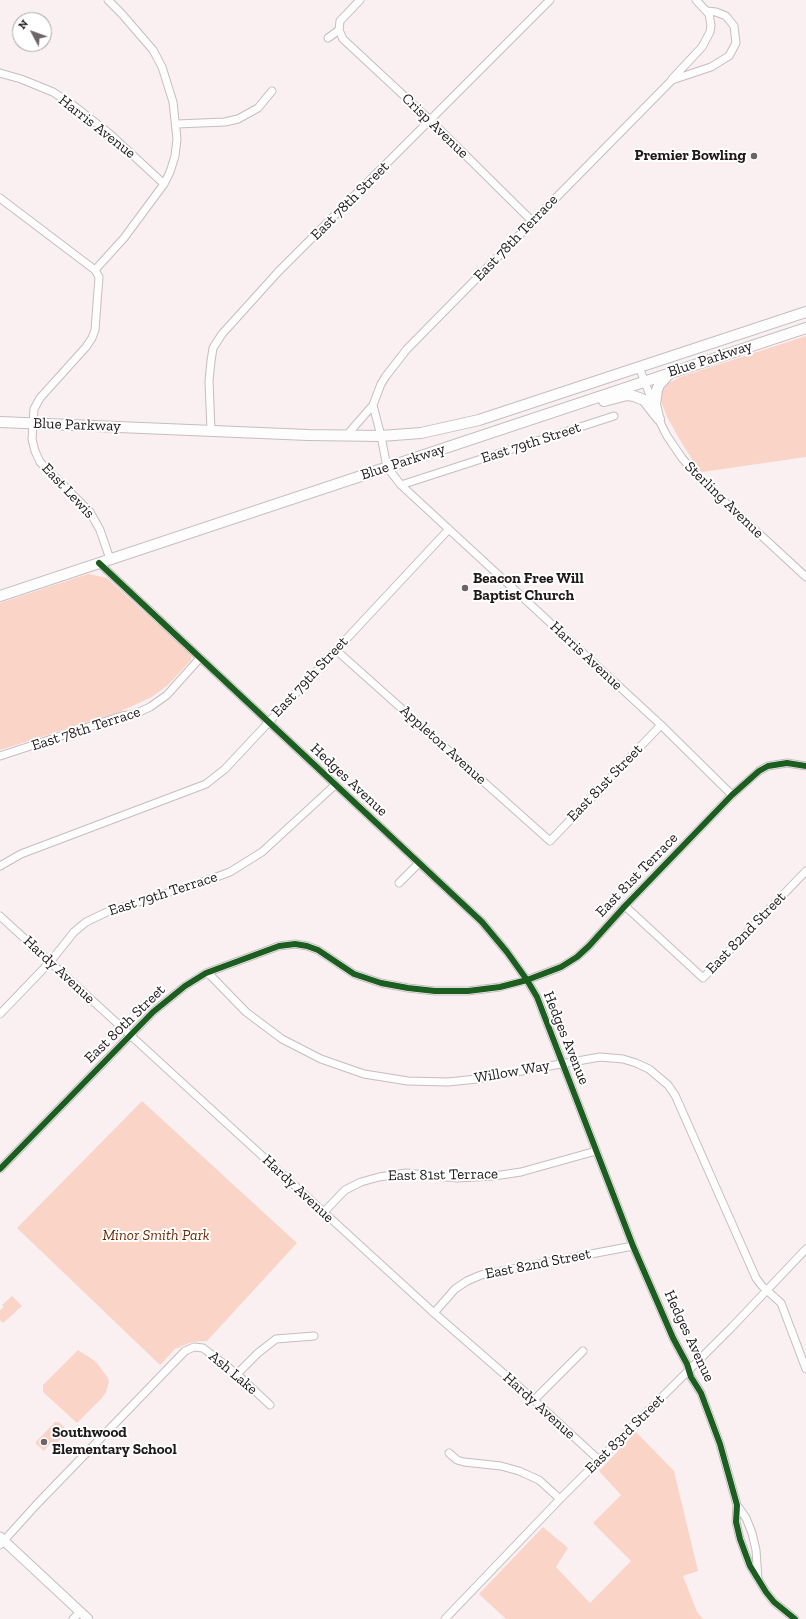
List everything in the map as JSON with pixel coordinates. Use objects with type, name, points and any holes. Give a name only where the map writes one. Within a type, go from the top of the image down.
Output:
[{"type":"highway","name":"Blue Parkway","points":[[0,422],[381,436],[421,433],[479,420],[806,312]]},
{"type":"highway","name":"Blue Parkway","points":[[0,596],[806,328]]},
{"type":"highway","points":[[659,419],[655,404],[657,390],[663,380],[671,372]]},
{"type":"highway","points":[[571,406],[597,403],[622,396],[634,396],[644,400],[659,419]]},
{"type":"main road","points":[[1,1541],[88,1619]]},
{"type":"street","points":[[0,198],[95,270],[124,238],[164,184],[175,156],[177,139],[177,124],[169,86],[162,67],[153,50],[108,0]]},
{"type":"street","points":[[328,38],[339,30],[340,21],[360,0]]},
{"type":"street","name":"East 78th Street","points":[[211,430],[209,381],[211,361],[213,348],[222,334],[278,272],[550,0]]},
{"type":"street","points":[[696,0],[707,11]]},
{"type":"street","name":"East 78th Terrace","points":[[347,435],[373,405],[381,384],[398,358],[696,54],[706,40],[711,25],[707,11],[726,16],[732,22],[736,39],[733,50],[729,56],[718,64],[672,80]]},
{"type":"street","name":"Crisp Avenue","points":[[339,30],[343,39],[430,120],[532,221]]},
{"type":"street","name":"Harris Avenue","points":[[0,74],[21,78],[53,92],[73,105],[110,134],[164,184]]},
{"type":"street","points":[[177,124],[225,122],[238,119],[250,114],[258,108],[272,91]]},
{"type":"street","name":"East Lewis","points":[[95,270],[99,277],[100,283],[95,330],[86,348],[40,398],[34,409],[32,439],[40,462],[90,512],[100,530],[110,559]]},
{"type":"street","name":"Sterling Avenue","points":[[639,367],[659,419],[674,447],[701,480],[806,577]]},
{"type":"street","points":[[373,405],[387,467]]},
{"type":"street","name":"East 79th Street","points":[[401,485],[614,416]]},
{"type":"street","name":"Harris Avenue","points":[[387,467],[401,485],[661,725],[732,795]]},
{"type":"street","name":"East 79th Street","points":[[0,866],[21,854],[206,784],[225,769],[449,529]]},
{"type":"street","name":"Hedges Avenue","points":[[99,563],[482,922],[507,952],[527,980],[537,997],[633,1246],[673,1338],[687,1364],[691,1377],[701,1393],[720,1444],[737,1505]]},
{"type":"street","name":"Appleton Avenue","points":[[336,650],[550,843]]},
{"type":"street","name":"East 78th Terrace","points":[[0,756],[122,716],[135,714],[150,707],[167,695],[200,658]]},
{"type":"street","name":"East 81st Street","points":[[550,843],[661,725]]},
{"type":"street","name":"East 81st Terrace","points":[[527,980],[561,967],[577,957],[732,795],[757,773],[768,766],[787,763],[806,766]]},
{"type":"street","name":"East 79th Terrace","points":[[0,1014],[50,962],[74,932],[96,916],[211,879],[247,862],[262,852],[335,785]]},
{"type":"street","points":[[399,883],[419,863]]},
{"type":"street","name":"East 82nd Street","points":[[625,906],[703,978],[806,871]]},
{"type":"street","name":"Hardy Avenue","points":[[0,916],[323,1213],[434,1313],[534,1400],[599,1460]]},
{"type":"street","name":"East 80th Street","points":[[0,1169],[168,998],[206,973],[279,946],[295,944],[307,946],[318,950],[354,974],[381,983],[408,988],[435,991],[468,991],[500,987],[527,980]]},
{"type":"street","name":"Willow Way","points":[[206,973],[211,976],[246,1012],[282,1038],[321,1059],[364,1074],[408,1081],[448,1082],[477,1079],[600,1057],[623,1059],[649,1069],[668,1085],[675,1095],[756,1278],[781,1304],[806,1369]]},
{"type":"street","name":"East 81st Terrace","points":[[323,1213],[345,1190],[361,1182],[379,1177],[406,1173],[457,1178],[494,1176],[521,1172],[596,1151]]},
{"type":"street","name":"East 82nd Street","points":[[434,1313],[455,1289],[481,1275],[633,1246]]},
{"type":"street","name":"East 83rd Street","points":[[445,1619],[560,1499],[689,1371],[806,1249]]},
{"type":"street","points":[[237,1374],[258,1353],[276,1339],[314,1336]]},
{"type":"street","name":"Ash Lake","points":[[1,1541],[185,1351],[194,1348],[203,1348],[237,1374],[270,1405]]},
{"type":"street","points":[[534,1400],[583,1351]]},
{"type":"street","points":[[449,1453],[457,1460],[464,1462],[501,1466],[519,1471],[539,1480],[560,1499]]},
{"type":"street","points":[[737,1505],[736,1522],[740,1539],[750,1566],[774,1602],[795,1619]]},
{"type":"street","points":[[737,1505],[746,1518],[752,1533],[756,1550],[758,1579]]},
{"type":"street","points":[[73,1619],[80,1612]]},
{"type":"green space","points":[[806,336],[806,457],[702,472],[698,469],[667,417],[661,401],[662,392],[667,384],[680,377]]},
{"type":"green space","points":[[88,574],[107,578],[191,655],[191,660],[168,685],[152,697],[117,713],[0,750],[0,603]]},
{"type":"green space","name":"Minor Smith Park","points":[[142,1101],[297,1243],[207,1341],[192,1342],[175,1349],[160,1365],[17,1228]]},
{"type":"green space","points":[[12,1296],[22,1306],[3,1323],[0,1320],[0,1310],[4,1307],[2,1305]]},
{"type":"green space","points":[[78,1350],[97,1363],[108,1378],[109,1382],[106,1392],[102,1398],[77,1423],[43,1392],[43,1385]]},
{"type":"green space","points":[[55,1422],[59,1422],[68,1431],[55,1445],[51,1442],[44,1451],[35,1443]]},
{"type":"green space","points":[[636,1432],[674,1471],[698,1571],[683,1576],[697,1612],[703,1619],[506,1619],[479,1594],[543,1527],[568,1548],[556,1567],[590,1603],[631,1561],[593,1523],[621,1495],[599,1471]]},
{"type":"cycle path","points":[[99,563],[482,922],[507,952],[527,980],[537,997],[633,1246],[673,1338],[687,1364],[691,1377],[701,1393],[720,1444],[737,1505],[736,1522],[740,1539],[750,1566],[774,1602],[795,1619]]},
{"type":"cycle path","points":[[0,1169],[153,1012],[185,986],[206,973],[279,946],[295,944],[318,950],[354,974],[381,983],[408,988],[435,991],[468,991],[500,987],[527,980],[561,967],[577,957],[732,795],[759,771],[768,766],[787,763],[806,766]]},
{"type":"place","name":"Premier Bowling","points":[[754,156]]},
{"type":"place","name":"Beacon Free Will Baptist Church","points":[[465,588]]},
{"type":"place","name":"Southwood Elementary School","points":[[44,1442]]}]
